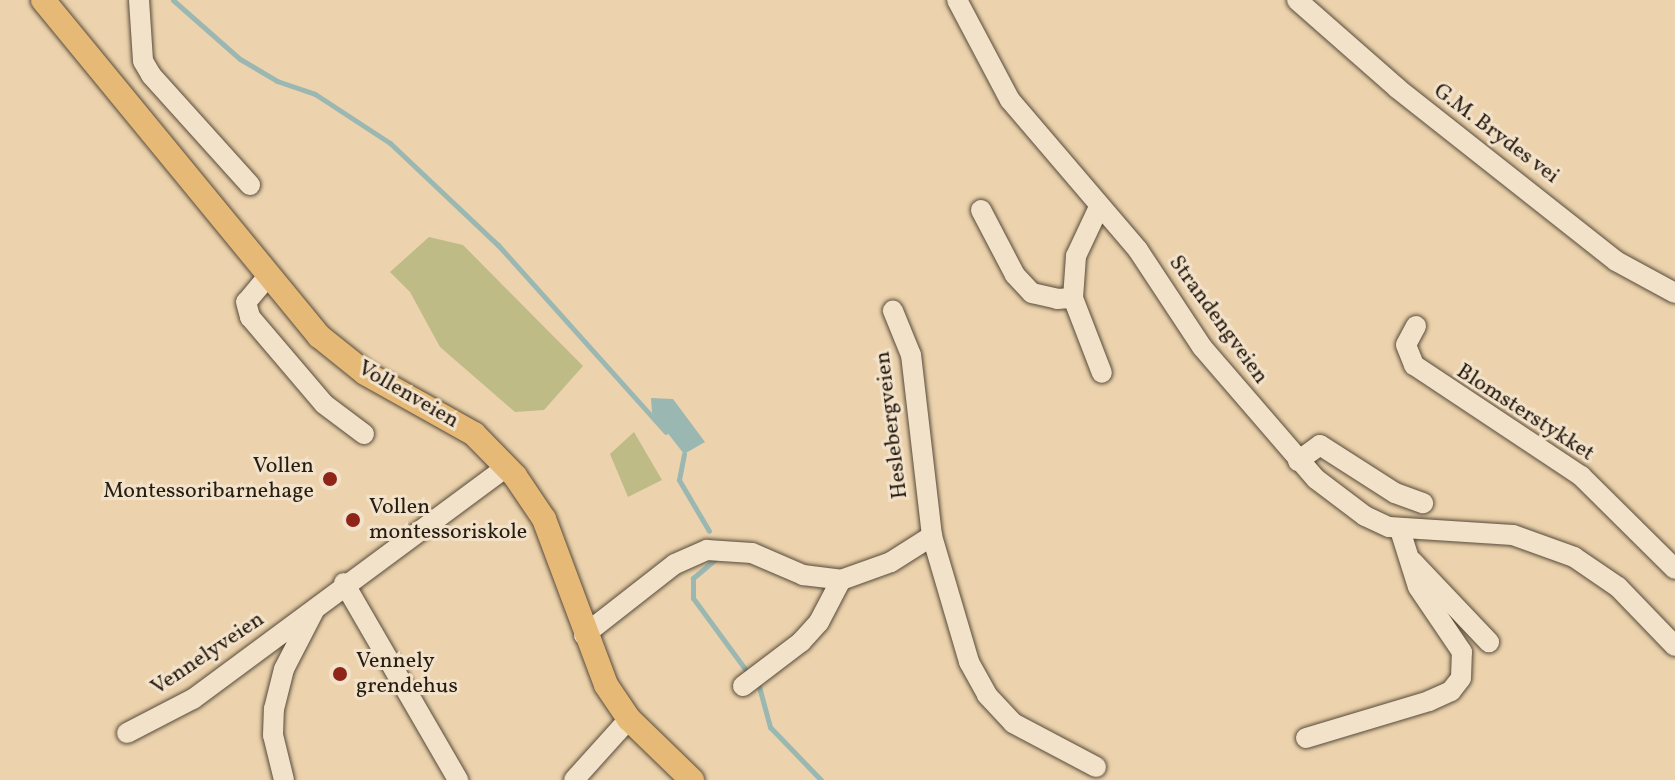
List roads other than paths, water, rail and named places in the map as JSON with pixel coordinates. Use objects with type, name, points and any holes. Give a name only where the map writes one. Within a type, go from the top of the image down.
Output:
[{"type":"main road","name":"Vollenveien","points":[[43,0],[269,275],[345,359],[460,424],[507,467],[544,519],[584,635],[629,719],[692,780]]},
{"type":"street","points":[[139,0],[143,61],[151,75],[250,185]]},
{"type":"street","name":"Strandengveien","points":[[957,0],[991,73],[1098,209],[1138,250],[1202,347],[1298,461],[1365,516],[1400,530],[1513,535],[1574,557],[1618,587],[1675,646]]},
{"type":"street","name":"G.M. Brydes vei","points":[[1297,0],[1397,88],[1616,261],[1675,293]]},
{"type":"street","points":[[1098,209],[1076,256],[1073,298],[1102,373]]},
{"type":"street","points":[[981,210],[997,247],[1032,293],[1046,299],[1073,298]]},
{"type":"street","points":[[269,275],[246,302],[250,317],[324,404],[364,434]]},
{"type":"street","name":"Heslebergveien","points":[[893,311],[911,355],[932,536],[969,662],[987,695],[1013,723],[1096,767]]},
{"type":"street","name":"Blomsterstykket","points":[[1416,326],[1406,345],[1414,365],[1581,476],[1675,569]]},
{"type":"street","points":[[1298,461],[1320,445],[1395,493],[1423,503]]},
{"type":"street","name":"Vennelyveien","points":[[127,733],[193,699],[314,611],[344,583],[507,467]]},
{"type":"street","points":[[1306,738],[1429,701],[1451,691],[1461,678],[1462,652],[1418,587],[1400,530]]},
{"type":"street","points":[[584,635],[675,564],[707,550],[742,550],[803,575],[841,580],[891,562],[932,536]]},
{"type":"street","points":[[1412,561],[1489,642]]},
{"type":"street","points":[[743,686],[801,642],[819,622],[841,580]]},
{"type":"street","points":[[344,583],[458,780]]},
{"type":"street","name":"Vennelyveien","points":[[284,780],[273,735],[274,709],[284,669],[314,611]]},
{"type":"street","points":[[574,780],[629,719]]},
{"type":"water","points":[[651,398],[673,399],[705,442],[684,454],[652,413]]},
{"type":"waterway","points":[[173,0],[240,59],[277,81],[315,94],[390,143],[498,245],[666,432]]},
{"type":"waterway","points":[[684,454],[679,480],[709,531]]},
{"type":"waterway","points":[[718,557],[693,578],[693,598],[748,673]]},
{"type":"waterway","points":[[758,683],[770,727],[821,780]]},
{"type":"place","name":"Vollen Montessoribarnehage","points":[[330,479]]},
{"type":"place","name":"Vollen montessoriskole","points":[[353,520]]},
{"type":"place","name":"Vennely grendehus","points":[[340,674]]}]
